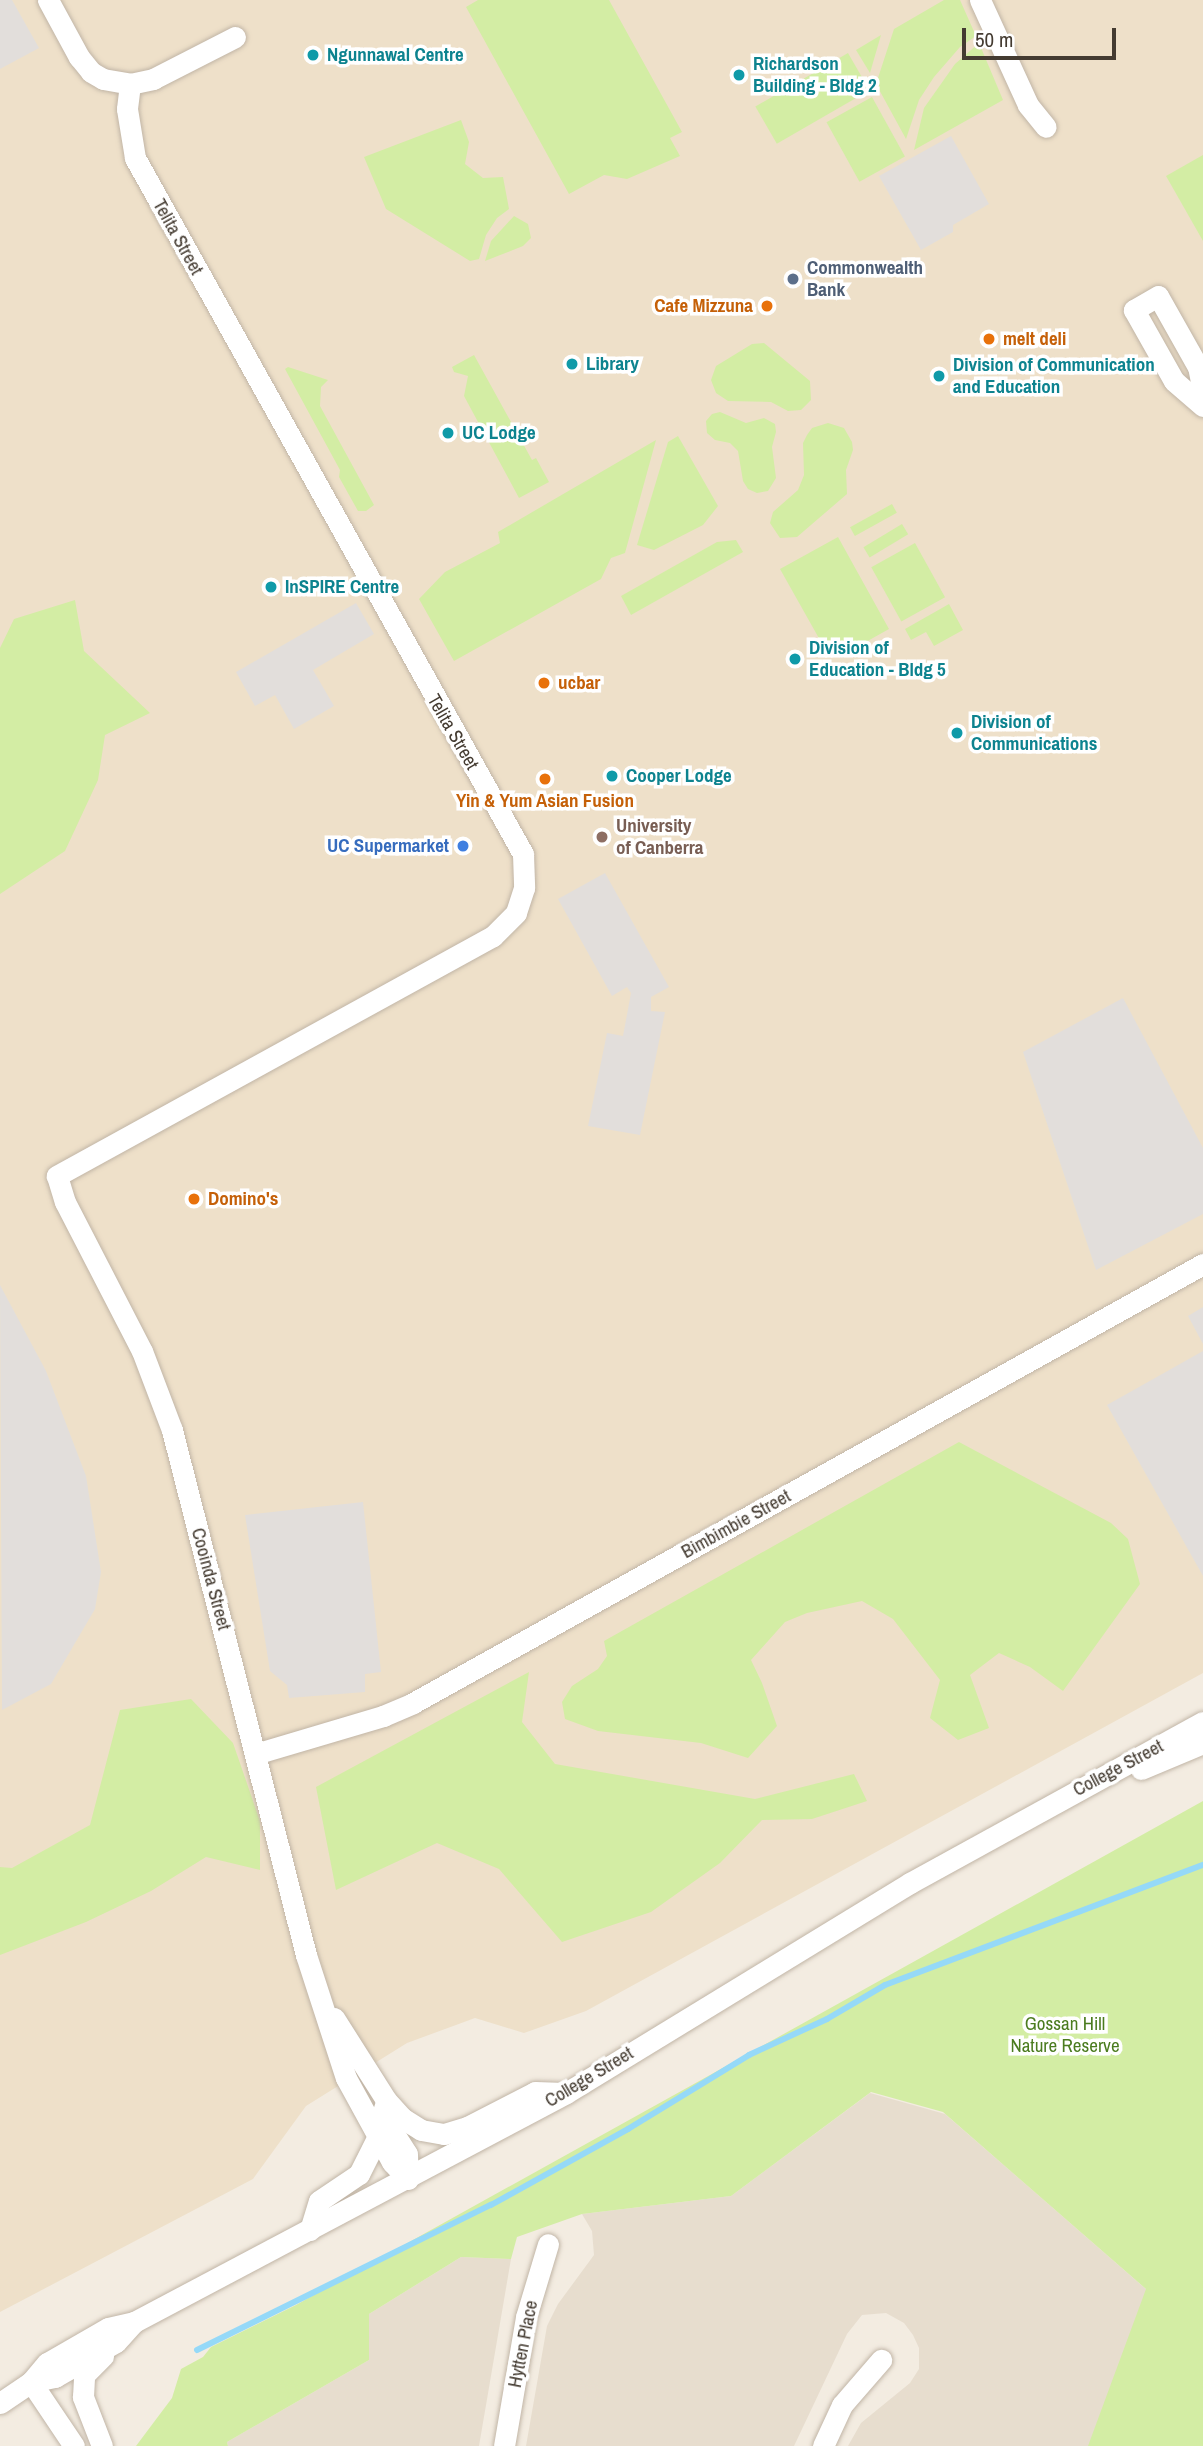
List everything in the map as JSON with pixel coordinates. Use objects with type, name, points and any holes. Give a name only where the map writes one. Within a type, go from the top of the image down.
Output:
[{"type":"street","points":[[48,0],[79,57],[91,72],[103,79],[130,84],[153,79],[235,37]]},
{"type":"street","points":[[980,0],[1028,105],[1046,127]]},
{"type":"street","name":"Telita Street","points":[[57,1176],[494,936],[516,913],[524,888],[523,854],[135,158],[127,109],[130,84]]},
{"type":"street","points":[[1203,392],[1198,367],[1158,296],[1134,310],[1174,381],[1203,406]]},
{"type":"street","name":"Cooinda Street","points":[[57,1176],[65,1202],[142,1351],[172,1430],[306,1955],[346,2078],[392,2162],[408,2179]]},
{"type":"street","name":"Bimbimbie Street","points":[[256,1754],[383,1716],[413,1703],[1203,1264]]},
{"type":"street","name":"College Street","points":[[0,2403],[31,2382],[47,2363],[108,2328],[134,2322],[566,2093],[911,1883],[1203,1722]]},
{"type":"street","name":"College Street","points":[[1032,1814],[1203,1744]]},
{"type":"street","name":"Cooinda Street","points":[[320,1999],[367,2066],[386,2100],[382,2115],[407,2154],[408,2179]]},
{"type":"street","points":[[386,2100],[402,2118],[421,2130],[444,2134],[467,2127],[536,2092],[566,2093]]},
{"type":"street","points":[[310,2230],[319,2201],[359,2174],[378,2136]]},
{"type":"street","name":"Hytten Place","points":[[504,2446],[526,2317],[548,2244]]},
{"type":"street","name":"College Street","points":[[31,2382],[55,2378],[116,2342],[134,2322]]},
{"type":"street","points":[[102,2446],[83,2396],[84,2375],[116,2342]]},
{"type":"street","points":[[823,2446],[842,2405],[881,2360]]},
{"type":"street","points":[[31,2382],[74,2446]]},
{"type":"shaded area","name":"University of Canberra","points":[[0,0],[1203,0],[1203,1673],[586,2011],[524,2033],[475,2018],[407,2043],[306,2106],[253,2179],[0,2312]]},
{"type":"shaded area","points":[[0,0],[12,0],[39,48],[0,69]]},
{"type":"shaded area","points":[[951,136],[989,204],[953,225],[953,232],[921,250],[879,176]]},
{"type":"shaded area","points":[[356,603],[374,634],[313,670],[334,706],[294,729],[275,695],[255,706],[236,672]]},
{"type":"shaded area","points":[[605,873],[669,987],[651,997],[651,1011],[665,1012],[640,1135],[588,1126],[607,1033],[623,1036],[631,993],[627,987],[612,996],[558,899]]},
{"type":"shaded area","points":[[1123,998],[1203,1148],[1203,1214],[1096,1270],[1023,1052]]},
{"type":"shaded area","points":[[0,1285],[46,1371],[86,1476],[101,1572],[95,1609],[51,1684],[2,1710]]},
{"type":"shaded area","points":[[1203,1307],[1203,1344],[1188,1316]]},
{"type":"shaded area","points":[[1203,1351],[1203,1576],[1107,1405]]},
{"type":"shaded area","points":[[363,1502],[381,1672],[365,1674],[365,1692],[289,1698],[287,1685],[270,1671],[245,1515]]},
{"type":"shaded area","points":[[870,2093],[945,2114],[1147,2290],[1089,2446],[848,2446],[861,2423],[910,2383],[919,2369],[919,2348],[913,2335],[904,2323],[886,2313],[862,2315],[847,2334],[794,2446],[526,2446],[547,2326],[558,2304],[594,2255],[592,2231],[582,2214],[731,2196]]},
{"type":"shaded area","points":[[461,2257],[511,2259],[479,2446],[228,2446],[227,2442],[369,2360],[369,2314]]},
{"type":"green space","points":[[478,0],[609,0],[682,132],[670,138],[680,156],[627,179],[604,175],[569,194],[466,7]]},
{"type":"green space","points":[[944,0],[960,0],[976,36],[960,47],[934,77],[919,100],[906,139],[876,84],[894,29]]},
{"type":"green space","points":[[881,35],[870,73],[856,50]]},
{"type":"green space","points":[[979,43],[1003,100],[914,150],[924,108],[955,64]]},
{"type":"green space","points":[[848,53],[870,90],[777,144],[755,106]]},
{"type":"green space","points":[[872,97],[905,156],[859,182],[827,122]]},
{"type":"green space","points":[[461,120],[469,142],[465,164],[483,178],[503,177],[509,209],[497,218],[486,235],[479,259],[470,261],[386,209],[364,157]]},
{"type":"green space","points":[[1203,155],[1203,241],[1166,176]]},
{"type":"green space","points":[[514,216],[528,224],[531,238],[523,246],[485,261],[491,241]]},
{"type":"green space","points":[[764,343],[810,381],[811,400],[801,410],[788,411],[771,402],[728,401],[716,393],[711,380],[716,366],[752,344]]},
{"type":"green space","points":[[474,355],[532,460],[536,458],[549,482],[519,498],[464,396],[468,376],[454,372],[452,367]]},
{"type":"green space","points":[[288,367],[328,380],[321,387],[320,406],[374,505],[366,511],[358,511],[339,477],[340,470],[285,369]]},
{"type":"green space","points":[[720,412],[746,423],[764,418],[775,424],[772,447],[776,478],[768,491],[757,493],[748,489],[743,481],[738,451],[730,443],[715,440],[707,433],[706,421],[712,414]]},
{"type":"green space","points":[[828,423],[844,428],[852,442],[853,450],[846,470],[847,494],[797,537],[780,538],[770,523],[773,512],[798,490],[804,475],[803,443],[807,435],[812,428]]},
{"type":"green space","points":[[678,436],[718,506],[703,525],[654,550],[637,545],[668,442]]},
{"type":"green space","points":[[656,440],[625,553],[611,558],[601,579],[454,661],[419,599],[445,572],[500,543],[498,532]]},
{"type":"green space","points":[[892,504],[897,513],[855,536],[850,527]]},
{"type":"green space","points":[[902,524],[908,534],[870,557],[863,547]]},
{"type":"green space","points":[[838,537],[889,629],[848,652],[842,641],[825,649],[780,569]]},
{"type":"green space","points":[[736,540],[743,552],[631,615],[621,596],[717,542]]},
{"type":"green space","points":[[915,543],[945,597],[901,621],[871,567]]},
{"type":"green space","points":[[75,600],[84,651],[150,713],[105,735],[98,780],[65,851],[0,894],[0,648],[14,619]]},
{"type":"green space","points":[[949,604],[963,630],[934,646],[926,632],[911,640],[905,629]]},
{"type":"green space","points":[[959,1442],[1111,1523],[1128,1539],[1140,1584],[1063,1691],[1030,1667],[999,1653],[970,1675],[989,1728],[958,1740],[930,1718],[940,1680],[893,1619],[862,1601],[807,1613],[785,1622],[751,1660],[777,1726],[748,1758],[701,1743],[598,1731],[565,1719],[562,1702],[572,1686],[598,1669],[607,1656],[604,1641]]},
{"type":"green space","points":[[529,1672],[522,1722],[555,1764],[755,1799],[854,1774],[867,1801],[812,1819],[762,1820],[720,1863],[651,1912],[562,1942],[499,1869],[437,1843],[336,1890],[316,1787]]},
{"type":"green space","points":[[191,1699],[233,1743],[260,1821],[260,1870],[206,1857],[151,1891],[86,1922],[0,1955],[0,1867],[12,1868],[90,1825],[120,1710]]},
{"type":"green space","name":"Gossan Hill Nature Reserve","points":[[1203,1801],[1203,2446],[1088,2446],[1146,2289],[943,2112],[871,2092],[731,2196],[582,2214],[517,2237],[511,2259],[461,2257],[369,2314],[369,2360],[227,2442],[228,2446],[136,2446],[172,2398],[181,2369],[203,2357],[211,2347],[296,2305]]},
{"type":"waterway","points":[[197,2350],[491,2205],[628,2129],[749,2055],[827,2019],[885,1985],[1203,1865]]},
{"type":"place","name":"Ngunnawal Centre","points":[[313,55]]},
{"type":"place","name":"Richardson Building - Bldg 2","points":[[739,75]]},
{"type":"place","name":"Commonwealth Bank","points":[[793,279]]},
{"type":"place","name":"Cafe Mizzuna","points":[[767,306]]},
{"type":"place","name":"melt deli","points":[[989,339]]},
{"type":"place","name":"Library","points":[[572,364]]},
{"type":"place","name":"Division of Communication and Education","points":[[939,376]]},
{"type":"place","name":"UC Lodge","points":[[448,433]]},
{"type":"place","name":"InSPIRE Centre","points":[[271,587]]},
{"type":"place","name":"Division of Education - Bldg 5","points":[[795,659]]},
{"type":"place","name":"ucbar","points":[[544,683]]},
{"type":"place","name":"Division of Communications","points":[[957,733]]},
{"type":"place","name":"Cooper Lodge","points":[[612,776]]},
{"type":"place","name":"Yin & Yum Asian Fusion","points":[[545,779]]},
{"type":"place","name":"University of Canberra","points":[[602,837]]},
{"type":"place","name":"UC Supermarket","points":[[463,846]]},
{"type":"place","name":"Domino's","points":[[194,1199]]}]
